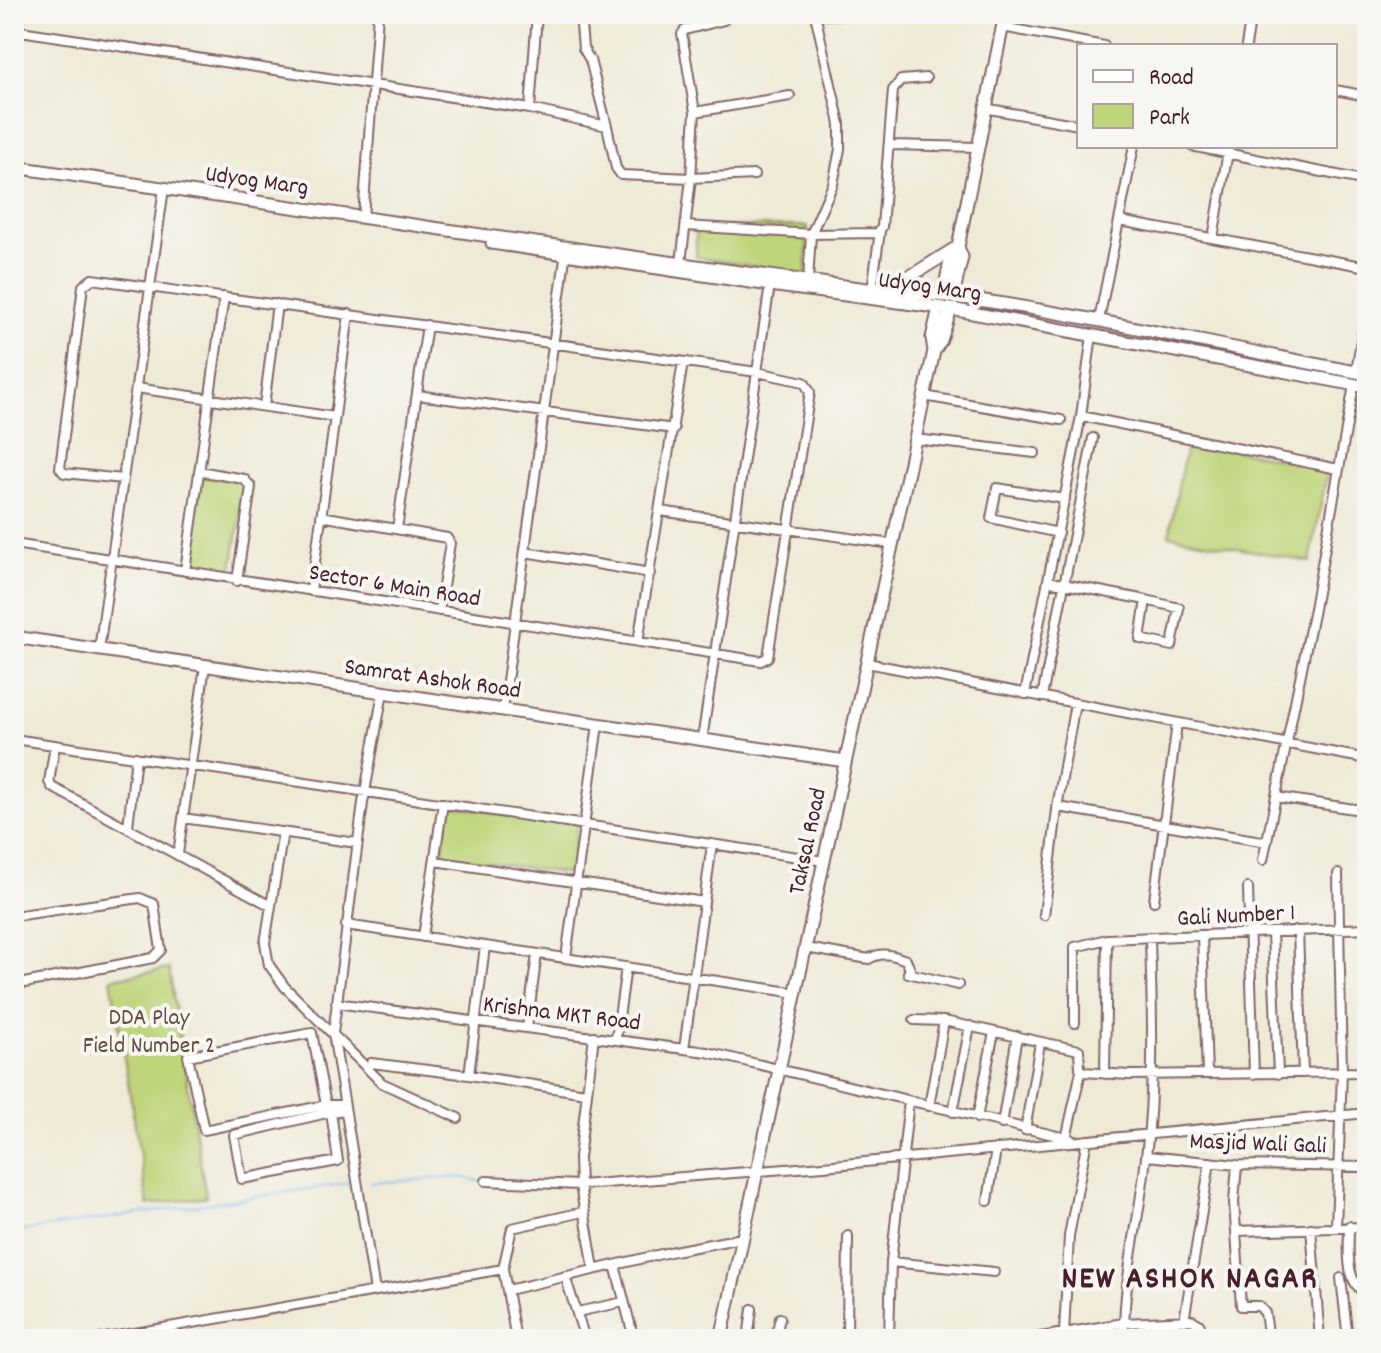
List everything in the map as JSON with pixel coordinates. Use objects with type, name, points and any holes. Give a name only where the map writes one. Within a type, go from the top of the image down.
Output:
[{"type":"street","points":[[363,217],[378,14]]},
{"type":"street","points":[[530,109],[537,14]]},
{"type":"street","points":[[580,14],[583,48],[590,60],[616,168],[621,175],[691,178],[754,175]]},
{"type":"street","points":[[808,281],[811,234],[833,184],[840,136],[816,15],[851,14]]},
{"type":"street","points":[[948,296],[951,256],[958,247],[1005,14]]},
{"type":"street","points":[[1246,44],[1251,14]]},
{"type":"street","points":[[681,263],[695,112],[682,32],[724,20]]},
{"type":"street","points":[[1002,27],[1093,44]]},
{"type":"street","points":[[14,30],[530,109],[607,126]]},
{"type":"street","points":[[926,78],[901,80],[895,85],[872,290],[914,274],[958,247]]},
{"type":"street","points":[[1337,90],[1367,96]]},
{"type":"street","points":[[695,112],[790,96]]},
{"type":"street","points":[[984,108],[1077,125]]},
{"type":"street","points":[[889,145],[977,147]]},
{"type":"street","points":[[1099,320],[1134,148]]},
{"type":"street","points":[[1213,238],[1228,149],[1367,181]]},
{"type":"street","name":"Udyog Marg","points":[[16,167],[363,217],[770,285],[945,308],[1367,387]]},
{"type":"street","points":[[99,650],[164,188]]},
{"type":"street","points":[[1120,221],[1367,267]]},
{"type":"street","points":[[686,226],[811,234],[874,235],[880,230]]},
{"type":"street","points":[[503,710],[566,251]]},
{"type":"street","name":"Udyog Marg","points":[[566,251],[681,263],[872,290],[948,296],[1099,320],[1361,373]]},
{"type":"street","points":[[123,479],[61,470],[83,286],[92,279],[757,372],[804,382],[810,392],[788,529]]},
{"type":"street","points":[[702,740],[770,285]]},
{"type":"street","points":[[185,571],[224,297]]},
{"type":"street","points":[[1361,373],[1367,303]]},
{"type":"street","points":[[264,406],[277,304]]},
{"type":"street","name":"Taksal Road","points":[[721,1339],[924,396],[934,351],[941,340],[945,308]]},
{"type":"street","name":"Taksal Road","points":[[934,351],[932,338],[945,308]]},
{"type":"street","points":[[941,340],[956,320],[975,313]]},
{"type":"street","points":[[311,591],[349,314]]},
{"type":"street","points":[[397,529],[427,325]]},
{"type":"street","points":[[1025,694],[1081,416],[1092,335]]},
{"type":"street","points":[[638,642],[683,362]]},
{"type":"street","points":[[1263,860],[1314,609],[1354,385]]},
{"type":"street","points":[[136,388],[335,417]]},
{"type":"street","points":[[417,395],[674,429]]},
{"type":"street","points":[[924,396],[1061,420]]},
{"type":"street","points":[[1081,416],[1338,469]]},
{"type":"street","points":[[1042,697],[1093,438]]},
{"type":"street","points":[[915,439],[1035,453]]},
{"type":"street","points":[[199,471],[244,479],[251,487],[237,581]]},
{"type":"street","points":[[1058,533],[991,518],[997,488],[1065,499]]},
{"type":"street","points":[[660,511],[892,544]]},
{"type":"street","points":[[321,516],[444,536],[449,540],[439,611]]},
{"type":"street","name":"Sector 6 Main Road","points":[[14,544],[761,661],[768,657],[788,529]]},
{"type":"street","points":[[525,552],[650,573]]},
{"type":"street","points":[[1048,581],[1146,600],[1179,608],[1172,646],[1140,639],[1146,600]]},
{"type":"street","name":"Samrat Ashok Road","points":[[14,637],[845,761]]},
{"type":"street","points":[[867,663],[1367,759]]},
{"type":"street","points":[[178,854],[205,666]]},
{"type":"street","points":[[375,1291],[333,1033],[357,843],[383,692]]},
{"type":"street","points":[[1044,915],[1075,703]]},
{"type":"street","points":[[1154,901],[1177,723]]},
{"type":"street","points":[[566,958],[598,724]]},
{"type":"street","points":[[14,739],[824,861]]},
{"type":"street","points":[[55,745],[50,785],[271,906]]},
{"type":"street","points":[[128,826],[136,757]]},
{"type":"street","points":[[1276,797],[1367,811]]},
{"type":"street","points":[[423,937],[443,803]]},
{"type":"street","points":[[1058,807],[1267,842]]},
{"type":"street","points":[[183,818],[357,843]]},
{"type":"street","points":[[283,832],[265,943],[269,965],[285,987],[382,1083],[458,1118]]},
{"type":"street","points":[[684,1049],[712,844]]},
{"type":"street","points":[[435,861],[704,902]]},
{"type":"street","points":[[1336,1227],[1342,1072],[1338,874]]},
{"type":"street","points":[[1248,888],[1254,1074]]},
{"type":"street","points":[[14,916],[140,898],[154,904],[161,950],[153,958],[14,985]]},
{"type":"street","points":[[346,925],[797,993]]},
{"type":"street","name":"Gali Number 1","points":[[1107,939],[1367,928]]},
{"type":"street","points":[[1298,931],[1303,1073]]},
{"type":"street","points":[[1272,932],[1278,1074]]},
{"type":"street","points":[[1202,935],[1207,1073]]},
{"type":"street","points":[[1124,1339],[1123,1323],[1147,1156],[1154,1074],[1150,938]]},
{"type":"street","points":[[1075,1023],[1075,947],[1107,939],[1105,1074]]},
{"type":"street","points":[[469,1075],[485,946]]},
{"type":"street","points":[[806,948],[869,959],[875,955],[889,954],[906,960],[910,969],[908,973],[958,985]]},
{"type":"street","points":[[527,1028],[537,954]]},
{"type":"street","points":[[616,1039],[626,967]]},
{"type":"street","name":"Krishna MKT Road","points":[[336,1003],[684,1049],[1071,1140]]},
{"type":"street","points":[[1081,1071],[1105,1074],[1365,1072],[1367,1010]]},
{"type":"street","points":[[914,1020],[944,1021],[1079,1050],[1081,1071],[1071,1140]]},
{"type":"street","points":[[929,1106],[944,1021]]},
{"type":"street","points":[[953,1112],[970,1026]]},
{"type":"street","points":[[977,1118],[994,1032]]},
{"type":"street","points":[[328,1109],[234,1135],[242,1179],[338,1161],[328,1109],[312,1033],[188,1056],[204,1130],[328,1109],[344,1107]]},
{"type":"street","points":[[594,1036],[579,1158],[583,1212],[594,1269]]},
{"type":"street","points":[[1002,1124],[1017,1036]]},
{"type":"street","points":[[1025,1130],[1040,1043]]},
{"type":"street","points":[[371,1063],[586,1093]]},
{"type":"street","points":[[889,1339],[891,1262],[909,1101]]},
{"type":"street","points":[[486,1181],[580,1185],[901,1159],[1367,1113]]},
{"type":"street","points":[[1064,1333],[1069,1236],[1087,1140]]},
{"type":"street","points":[[988,1201],[996,1149]]},
{"type":"street","name":"Masjid Wali Gali","points":[[1147,1156],[1237,1165],[1367,1167]]},
{"type":"street","points":[[1184,1321],[1210,1162]]},
{"type":"street","points":[[1237,1165],[1236,1231],[1241,1306],[1259,1306],[1265,1313],[1269,1339]]},
{"type":"street","points":[[516,1339],[503,1269],[509,1232],[513,1227],[583,1212]]},
{"type":"street","points":[[1349,1226],[1350,1276],[1356,1289],[1367,1295]]},
{"type":"street","points":[[1236,1231],[1367,1227]]},
{"type":"street","points":[[1311,1228],[1320,1339]]},
{"type":"street","points":[[847,1339],[848,1236]]},
{"type":"street","points":[[508,1290],[742,1238]]},
{"type":"street","points":[[891,1262],[994,1272]]},
{"type":"street","points":[[615,1265],[634,1339]]},
{"type":"street","points":[[100,1339],[503,1269]]},
{"type":"street","points":[[565,1276],[585,1339]]},
{"type":"street","points":[[1341,1278],[1348,1339]]},
{"type":"street","points":[[577,1312],[624,1302]]},
{"type":"street","points":[[748,1339],[752,1309]]},
{"type":"street","points":[[775,1339],[780,1318]]},
{"type":"street","points":[[1029,1339],[1123,1323],[1184,1321],[1197,1322],[1206,1339]]},
{"type":"street","points":[[14,1333],[15,1339]]},
{"type":"green space","points":[[808,226],[806,275],[696,257],[696,227]]},
{"type":"green space","points":[[1187,441],[1328,468],[1310,562],[1169,535]]},
{"type":"green space","points":[[202,477],[246,481],[231,575],[189,567]]},
{"type":"green space","points":[[449,805],[577,823],[571,874],[442,856]]},
{"type":"green space","name":"DDA Play Field Number 2","points":[[169,969],[206,1197],[148,1205],[111,978]]},
{"type":"waterway","points":[[370,1183],[460,1177],[484,1182]]},
{"type":"waterway","points":[[14,1232],[349,1183]]},
{"type":"district","name":"NEW ASHOK NAGAR","points":[[1190,1276]]}]
